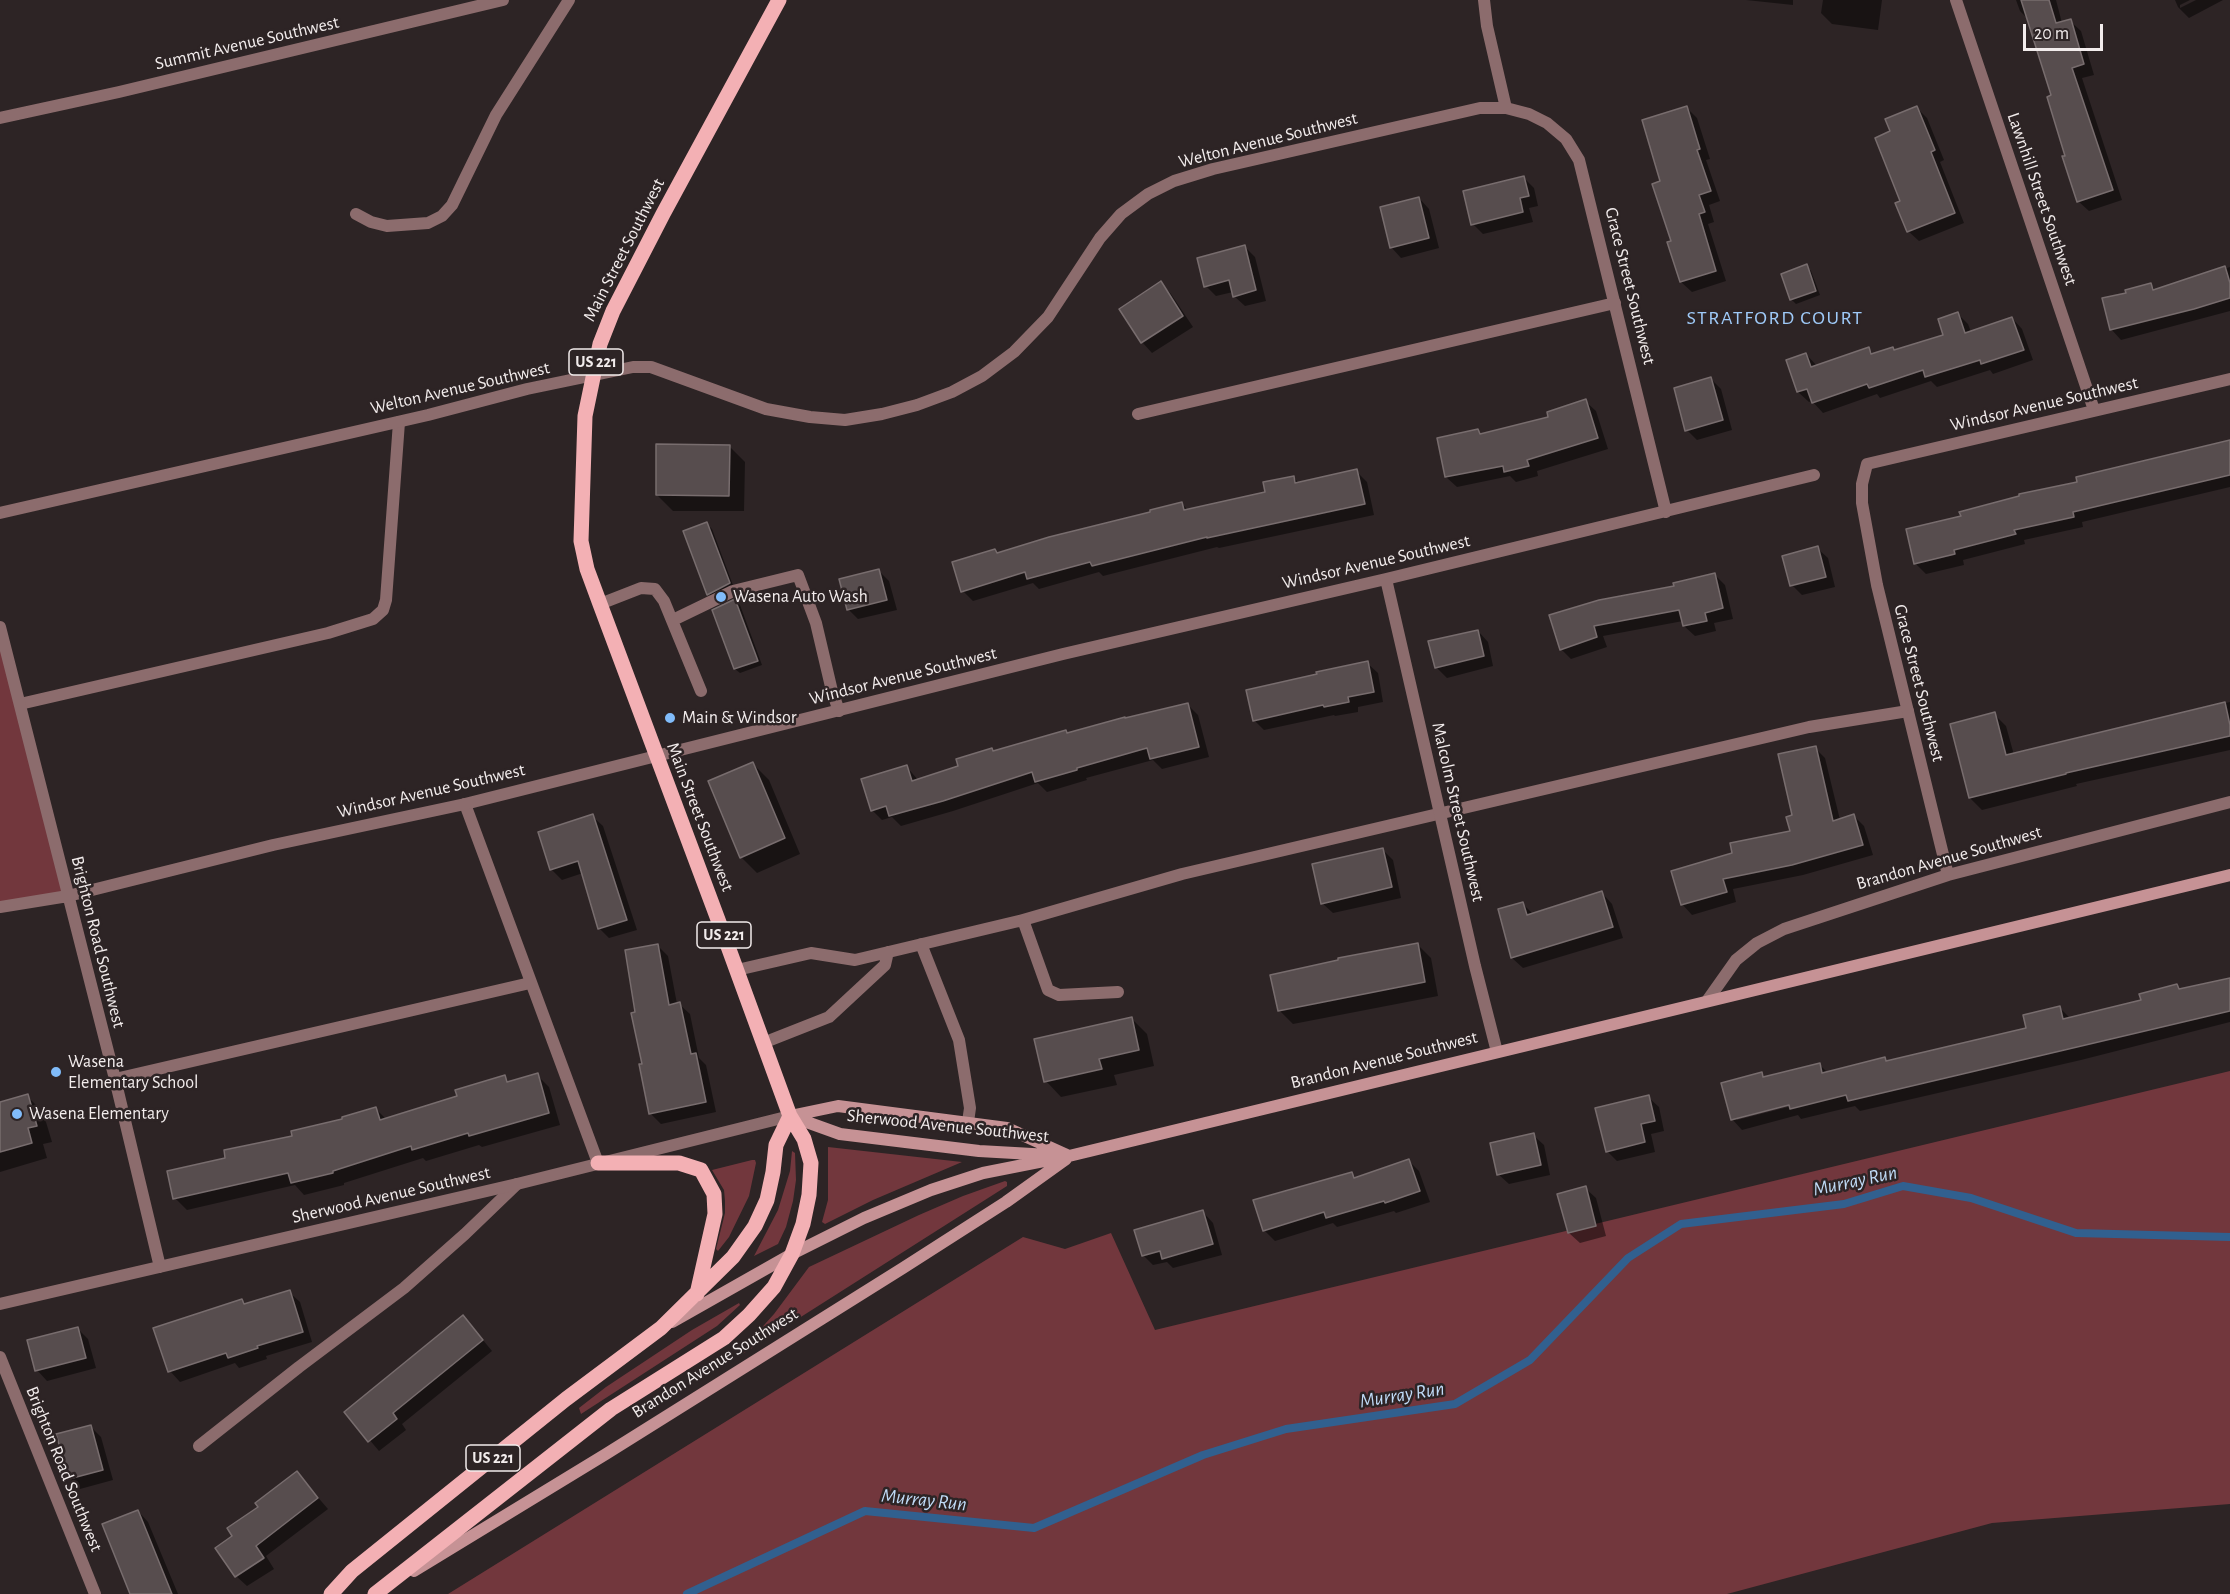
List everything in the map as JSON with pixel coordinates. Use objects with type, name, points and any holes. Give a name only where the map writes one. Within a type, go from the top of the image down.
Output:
[{"type":"main road","name":"Main Street Southwest","points":[[779,0],[663,214],[613,311],[600,344],[585,416],[581,541],[587,569],[790,1116]]},
{"type":"main road","name":"Brandon Avenue Southwest","points":[[331,1594],[352,1571],[566,1400],[661,1328],[792,1254],[864,1218],[931,1190],[983,1173],[1069,1156],[2230,875]]},
{"type":"main road","name":"Sherwood Avenue Southwest","points":[[790,1116],[838,1106],[968,1122],[1007,1128],[1069,1156]]},
{"type":"main road","name":"Brandon Avenue Southwest","points":[[375,1594],[611,1409],[724,1338],[774,1287],[792,1254],[809,1195],[811,1163],[804,1138],[790,1116]]},
{"type":"main road","name":"Sherwood Avenue Southwest","points":[[790,1116],[840,1134],[979,1151],[1069,1156]]},
{"type":"main road","name":"US 221","points":[[661,1328],[734,1257],[755,1226],[766,1200],[773,1172],[776,1145],[790,1116]]},
{"type":"main road","name":"Brandon Avenue Southwest","points":[[375,1594],[606,1454],[903,1268],[1006,1202],[1069,1156]]},
{"type":"main road","points":[[598,1163],[679,1163],[701,1170],[714,1194],[716,1215],[696,1296]]},
{"type":"street","name":"Summit Avenue Southwest","points":[[0,118],[119,92],[502,0]]},
{"type":"street","points":[[357,214],[371,222],[387,225],[429,223],[442,216],[452,206],[496,115],[568,0]]},
{"type":"street","points":[[1484,0],[1487,26],[1506,108]]},
{"type":"street","name":"Lawnhill Street Southwest","points":[[1956,0],[2094,410]]},
{"type":"street","name":"Welton Avenue Southwest","points":[[0,513],[399,422],[526,389],[633,367],[651,367],[766,409],[810,417],[845,420],[917,405],[952,392],[982,376],[1014,352],[1048,317],[1100,238],[1121,214],[1148,194],[1174,181],[1213,169],[1480,108],[1506,108]]},
{"type":"street","name":"Grace Street Southwest","points":[[1506,108],[1529,114],[1547,123],[1566,140],[1579,160],[1666,512]]},
{"type":"street","points":[[1137,414],[1615,303]]},
{"type":"street","name":"Windsor Avenue Southwest","points":[[1867,464],[2230,379]]},
{"type":"street","points":[[20,704],[328,633],[373,619],[383,610],[386,600],[399,422]]},
{"type":"street","name":"Grace Street Southwest","points":[[1867,464],[1862,484],[1862,503],[1877,585],[1948,875]]},
{"type":"street","name":"Windsor Avenue Southwest","points":[[0,907],[68,896],[273,845],[465,804],[1063,654],[1386,579],[1814,475]]},
{"type":"street","points":[[673,620],[733,591],[798,575],[816,623],[839,711]]},
{"type":"street","name":"Malcolm Street Southwest","points":[[1386,579],[1497,1052]]},
{"type":"street","points":[[600,604],[641,588],[655,589],[673,620],[701,691]]},
{"type":"street","name":"Brighton Road Southwest","points":[[0,627],[115,1079],[160,1267]]},
{"type":"street","points":[[737,970],[811,952],[855,960],[1023,920],[1182,874],[1809,728],[1908,711]]},
{"type":"street","name":"Brandon Avenue Southwest","points":[[1707,1001],[1736,960],[1757,943],[1784,929],[1948,875],[2230,801]]},
{"type":"street","points":[[465,804],[598,1163]]},
{"type":"street","points":[[1023,920],[1048,990],[1059,995],[1118,992]]},
{"type":"street","points":[[921,944],[959,1040],[970,1108],[968,1122]]},
{"type":"street","points":[[763,1043],[829,1017],[885,965],[888,952]]},
{"type":"street","points":[[115,1079],[530,983]]},
{"type":"street","name":"Sherwood Avenue Southwest","points":[[0,1304],[517,1184],[790,1116]]},
{"type":"street","points":[[199,1446],[299,1366],[404,1288],[517,1184]]},
{"type":"street","name":"Brighton Road Southwest","points":[[0,1357],[95,1594]]},
{"type":"shaded area","points":[[0,630],[68,896],[0,903]]},
{"type":"shaded area","points":[[2230,1071],[2230,1504],[1992,1523],[1727,1594],[448,1594],[1023,1237],[1065,1249],[1111,1233],[1155,1330]]},
{"type":"shaded area","points":[[828,1147],[962,1162],[873,1200],[825,1224],[822,1222],[828,1200]]},
{"type":"shaded area","points":[[792,1151],[795,1153],[796,1180],[786,1227],[778,1244],[754,1256],[778,1210],[790,1171]]},
{"type":"shaded area","points":[[752,1160],[756,1163],[749,1196],[729,1237],[718,1251],[716,1249],[725,1213],[725,1201],[724,1190],[712,1170]]},
{"type":"shaded area","points":[[1005,1181],[1007,1186],[741,1355],[738,1349],[774,1314],[809,1267],[919,1215]]},
{"type":"shaded area","points":[[739,1303],[740,1305],[717,1326],[581,1414],[579,1408],[606,1387],[692,1330]]},
{"type":"building","points":[[2021,0],[2049,0],[2056,23],[2071,19],[2084,64],[2072,68],[2113,190],[2077,202],[2047,97],[2051,95]]},
{"type":"building","points":[[1687,106],[1700,149],[1697,150],[1711,191],[1699,195],[1705,212],[1699,214],[1716,271],[1680,282],[1667,242],[1671,241],[1652,184],[1660,181],[1642,120]]},
{"type":"building","points":[[1917,106],[1935,150],[1931,152],[1955,213],[1907,232],[1895,203],[1900,201],[1875,138],[1890,131],[1885,119]]},
{"type":"building","points":[[1524,176],[1529,196],[1520,198],[1523,212],[1471,225],[1463,191]]},
{"type":"building","points":[[1419,197],[1429,238],[1390,248],[1380,207]]},
{"type":"building","points":[[1245,245],[1256,290],[1233,297],[1229,280],[1204,287],[1197,258]]},
{"type":"building","points":[[1807,264],[1816,291],[1790,300],[1781,274]]},
{"type":"building","points":[[2225,266],[2230,283],[2230,298],[2110,330],[2102,298],[2126,293],[2125,290],[2151,283],[2153,290]]},
{"type":"building","points":[[1161,281],[1183,316],[1141,343],[1119,309]]},
{"type":"building","points":[[1958,312],[1965,333],[2012,317],[2024,350],[1981,364],[1980,360],[1925,377],[1923,370],[1869,388],[1867,384],[1812,403],[1807,389],[1797,392],[1786,360],[1806,353],[1811,367],[1869,347],[1871,354],[1893,347],[1894,350],[1943,335],[1938,319]]},
{"type":"building","points":[[1711,377],[1723,420],[1685,431],[1674,388]]},
{"type":"building","points":[[1586,399],[1598,438],[1527,460],[1529,466],[1504,472],[1503,466],[1445,477],[1437,438],[1478,429],[1480,434],[1548,417],[1547,412]]},
{"type":"building","points":[[2230,440],[2230,475],[2073,512],[2074,517],[2014,530],[2016,534],[1954,550],[1955,554],[1914,564],[1906,529],[1961,516],[1959,512],[2019,496],[2019,494],[2077,482],[2076,477]]},
{"type":"building","points":[[656,444],[730,445],[729,496],[656,495]]},
{"type":"building","points":[[1357,469],[1365,504],[1207,537],[1092,566],[1090,562],[1027,579],[1025,572],[961,592],[952,562],[995,549],[997,553],[1182,502],[1184,510],[1265,492],[1263,482],[1294,476],[1295,483]]},
{"type":"building","points":[[707,522],[730,583],[707,595],[683,531]]},
{"type":"building","points":[[1818,546],[1826,577],[1790,586],[1782,556]]},
{"type":"building","points":[[879,569],[887,600],[847,610],[839,579]]},
{"type":"building","points":[[1715,573],[1723,608],[1705,613],[1707,621],[1683,626],[1679,610],[1594,626],[1597,637],[1560,650],[1549,615],[1599,600],[1674,586],[1673,583]]},
{"type":"building","points":[[735,599],[758,661],[734,669],[712,610]]},
{"type":"building","points":[[1478,630],[1484,656],[1435,668],[1428,641]]},
{"type":"building","points":[[1368,661],[1374,692],[1348,697],[1349,702],[1324,707],[1323,705],[1253,721],[1246,690]]},
{"type":"building","points":[[2225,702],[2230,736],[2066,773],[1969,798],[1950,724],[1995,712],[2006,755]]},
{"type":"building","points":[[1188,703],[1199,747],[1150,759],[1147,748],[1035,782],[1032,772],[889,816],[886,806],[871,811],[861,779],[907,765],[912,781],[958,766],[956,759],[992,748],[993,751],[1066,730],[1067,733]]},
{"type":"building","points":[[1816,746],[1833,821],[1854,814],[1863,845],[1792,865],[1723,879],[1727,892],[1681,905],[1671,871],[1732,853],[1730,843],[1790,831],[1786,817],[1792,815],[1778,754]]},
{"type":"building","points":[[753,762],[785,838],[740,858],[708,781]]},
{"type":"building","points":[[593,814],[627,920],[598,929],[578,861],[550,870],[538,832]]},
{"type":"building","points":[[1383,848],[1392,887],[1321,904],[1312,864]]},
{"type":"building","points":[[1602,891],[1613,927],[1511,958],[1498,909],[1523,902],[1527,915]]},
{"type":"building","points":[[1418,943],[1425,982],[1278,1011],[1270,975],[1338,960],[1338,958]]},
{"type":"building","points":[[658,944],[669,1005],[680,1002],[691,1054],[696,1053],[706,1102],[649,1114],[639,1064],[642,1064],[631,1013],[635,1012],[625,950]]},
{"type":"building","points":[[2230,978],[2230,1011],[1848,1101],[1846,1095],[1790,1109],[1789,1105],[1731,1120],[1721,1083],[1762,1072],[1763,1077],[1820,1063],[1822,1073],[1885,1057],[1886,1061],[2026,1028],[2023,1015],[2060,1006],[2063,1019],[2141,1000],[2139,994],[2177,984],[2179,989]]},
{"type":"building","points":[[1132,1017],[1139,1050],[1099,1059],[1102,1069],[1044,1082],[1034,1039]]},
{"type":"building","points":[[538,1073],[549,1113],[469,1136],[468,1133],[412,1150],[411,1146],[333,1171],[333,1173],[291,1183],[288,1173],[173,1199],[167,1171],[225,1158],[224,1150],[292,1136],[291,1131],[342,1119],[342,1117],[376,1107],[380,1120],[457,1096],[455,1090],[505,1075],[507,1082]]},
{"type":"building","name":"Wasena Elementary","points":[[28,1094],[37,1126],[28,1128],[32,1143],[0,1152],[0,1102]]},
{"type":"building","points":[[1649,1095],[1655,1121],[1641,1124],[1645,1142],[1606,1152],[1595,1108]]},
{"type":"building","points":[[1534,1133],[1541,1165],[1497,1175],[1490,1143]]},
{"type":"building","points":[[1409,1159],[1420,1191],[1385,1203],[1384,1201],[1326,1218],[1324,1212],[1263,1231],[1253,1200],[1352,1172],[1354,1178]]},
{"type":"building","points":[[1586,1186],[1596,1226],[1568,1233],[1557,1194]]},
{"type":"building","points":[[1203,1210],[1213,1244],[1162,1259],[1160,1251],[1142,1256],[1134,1230]]},
{"type":"building","points":[[290,1290],[303,1332],[257,1346],[258,1348],[228,1358],[226,1353],[168,1372],[153,1328],[242,1299],[244,1304]]},
{"type":"building","points":[[463,1315],[483,1340],[393,1413],[397,1419],[368,1442],[344,1412]]},
{"type":"building","points":[[78,1327],[86,1358],[35,1371],[27,1340]]},
{"type":"building","points":[[91,1425],[103,1470],[69,1479],[56,1434]]},
{"type":"building","points":[[297,1471],[318,1498],[256,1546],[264,1558],[235,1577],[215,1548],[232,1536],[227,1528],[258,1507],[255,1503]]},
{"type":"building","points":[[138,1510],[172,1594],[130,1594],[102,1524]]},
{"type":"waterway","name":"Murray Run","points":[[687,1594],[865,1511],[1034,1528],[1203,1455],[1286,1429],[1455,1404],[1530,1360],[1628,1258],[1681,1224],[1844,1204],[1903,1186],[1971,1198],[2076,1233],[2230,1237]]},
{"type":"place","name":"Wasena Auto Wash","points":[[721,597]]},
{"type":"place","name":"Main & Windsor","points":[[670,718]]},
{"type":"place","name":"Wasena Elementary School","points":[[56,1072]]},
{"type":"place","name":"Wasena Elementary","points":[[17,1114]]},
{"type":"district","name":"STRATFORD COURT","points":[[1775,318]]}]
